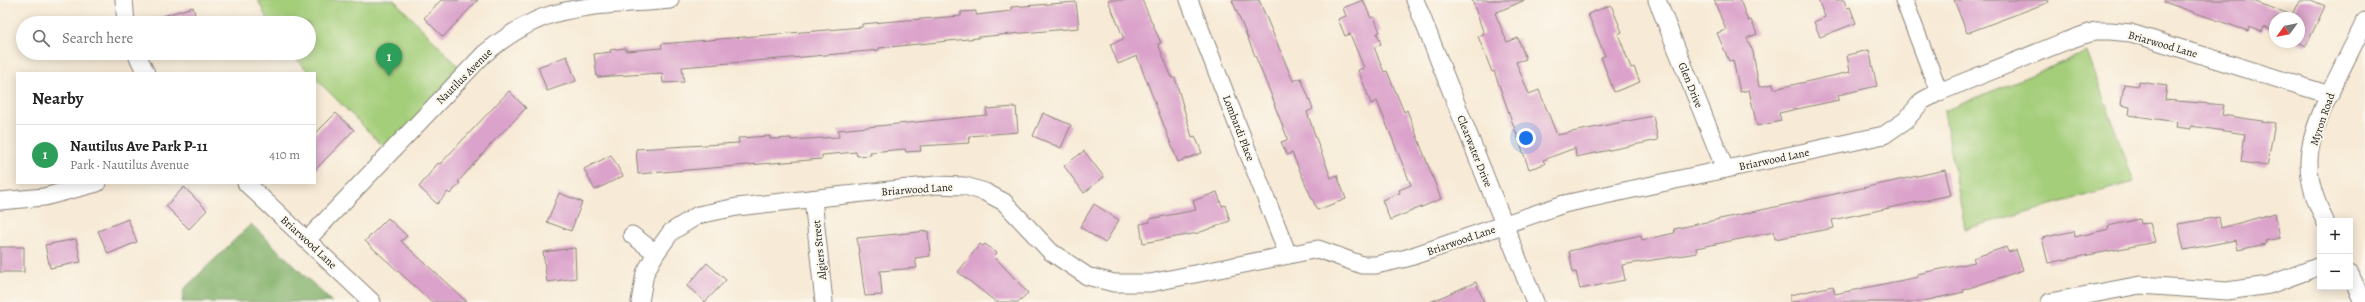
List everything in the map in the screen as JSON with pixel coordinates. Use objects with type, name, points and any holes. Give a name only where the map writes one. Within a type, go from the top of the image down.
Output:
[{"type":"street","points":[[124,0],[125,16]]},
{"type":"street","name":"Nautilus Avenue","points":[[307,240],[484,54],[514,31],[544,17],[572,10],[670,0]]},
{"type":"street","name":"Lombardi Place","points":[[1189,0],[1288,255]]},
{"type":"street","name":"Clearwater Drive","points":[[1414,0],[1535,302]]},
{"type":"street","name":"Glen Drive","points":[[1657,0],[1725,169]]},
{"type":"street","points":[[1904,0],[1939,92]]},
{"type":"street","name":"Myron Road","points":[[2324,218],[2313,194],[2309,162],[2316,131],[2330,95],[2365,21]]},
{"type":"street","name":"Briarwood Lane","points":[[640,302],[645,273],[656,253],[671,232],[698,215],[737,207],[936,185],[965,186],[985,192],[1004,202],[1051,252],[1087,276],[1114,283],[1150,283],[1318,249],[1362,265],[1376,265],[1407,258],[1564,204],[1884,135],[1906,120],[1922,101],[1939,92],[2066,41],[2095,31],[2131,33],[2330,95]]},
{"type":"street","points":[[140,60],[146,72]]},
{"type":"street","points":[[0,201],[44,197],[93,184]]},
{"type":"street","name":"Briarwood Lane","points":[[247,184],[372,302]]},
{"type":"street","name":"Algiers Street","points":[[813,198],[824,302]]},
{"type":"street","points":[[632,235],[656,253]]},
{"type":"street","points":[[2050,302],[2140,285],[2227,291],[2269,285],[2317,267]]},
{"type":"street","points":[[2353,280],[2363,302]]},
{"type":"green space","points":[[258,0],[394,0],[465,73],[390,153],[316,79],[316,72],[309,72],[297,60],[316,60],[316,16],[266,16]]},
{"type":"green space","points":[[2087,52],[2134,182],[1965,229],[1944,111]]},
{"type":"green space","points":[[251,224],[332,302],[182,302],[184,289]]},
{"type":"building","points":[[441,0],[478,0],[443,37],[424,18]]},
{"type":"building","points":[[1108,0],[1142,0],[1161,43],[1158,44],[1172,78],[1175,78],[1192,137],[1195,136],[1202,153],[1178,162],[1137,56],[1118,64],[1110,44],[1124,39]]},
{"type":"building","points":[[1232,0],[1259,0],[1293,81],[1301,78],[1313,109],[1307,112],[1318,144],[1331,178],[1337,175],[1346,199],[1317,210],[1292,153],[1287,155],[1281,142],[1287,140],[1287,137]]},
{"type":"building","points":[[1363,0],[1371,18],[1374,17],[1380,32],[1377,33],[1381,44],[1374,47],[1384,72],[1387,71],[1404,112],[1407,110],[1441,199],[1390,220],[1382,200],[1400,193],[1399,190],[1411,185],[1377,101],[1371,104],[1358,70],[1364,68],[1350,34],[1345,36],[1338,19],[1346,16],[1343,8]]},
{"type":"building","points":[[1472,0],[1525,0],[1495,13],[1507,42],[1518,38],[1526,59],[1516,62],[1529,94],[1539,90],[1557,135],[1653,116],[1658,140],[1576,157],[1575,148],[1543,160],[1545,164],[1529,169],[1494,71],[1492,72],[1478,36],[1484,34]]},
{"type":"building","points":[[1714,0],[1740,0],[1748,21],[1751,20],[1757,34],[1747,38],[1753,52],[1759,87],[1773,84],[1774,89],[1850,72],[1847,55],[1869,50],[1877,86],[1838,95],[1839,100],[1779,113],[1781,121],[1757,126],[1749,90],[1740,92],[1733,60],[1729,61],[1717,33],[1726,30]]},
{"type":"building","points":[[1818,0],[1844,0],[1847,8],[1850,7],[1856,23],[1820,37],[1814,22],[1825,17]]},
{"type":"building","points":[[1954,0],[2048,0],[2049,2],[1967,33]]},
{"type":"building","points":[[2165,0],[2250,0],[2284,12],[2269,12],[2269,29],[2264,27],[2262,32],[2249,27],[2248,31],[2164,2]]},
{"type":"building","points":[[2299,0],[2311,0],[2325,6],[2306,46],[2305,12],[2293,12]]},
{"type":"building","points":[[1076,2],[1079,28],[978,37],[879,48],[879,50],[682,67],[684,82],[663,83],[662,73],[597,77],[594,54],[611,52],[610,50],[626,48],[626,51],[662,48],[661,44],[862,27],[862,24],[961,16],[961,12],[976,11],[976,15],[1011,11],[1011,7]]},
{"type":"building","points":[[1611,5],[1622,32],[1618,34],[1631,68],[1634,67],[1640,82],[1614,92],[1601,57],[1605,56],[1588,14]]},
{"type":"building","points":[[193,7],[195,16],[163,16]]},
{"type":"building","points":[[567,56],[576,81],[547,91],[538,67]]},
{"type":"building","points":[[2139,82],[2167,86],[2165,100],[2224,105],[2222,115],[2275,123],[2267,166],[2241,162],[2245,134],[2191,126],[2191,129],[2176,127],[2177,122],[2129,115],[2130,107],[2121,105],[2124,84],[2139,86]]},
{"type":"building","points":[[509,91],[526,108],[492,143],[458,182],[460,183],[450,194],[448,192],[437,204],[419,187],[438,163],[440,164]]},
{"type":"building","points":[[1016,107],[1018,132],[969,136],[970,143],[920,146],[921,151],[906,152],[905,149],[870,152],[871,155],[857,156],[856,152],[822,155],[822,159],[638,174],[636,149],[739,143],[738,138],[770,136],[770,139],[791,138],[791,140],[839,137],[838,130],[987,115],[986,109]]},
{"type":"building","points":[[336,113],[354,130],[316,169],[316,133]]},
{"type":"building","points":[[1043,113],[1071,125],[1061,148],[1033,136]]},
{"type":"building","points":[[1084,151],[1104,177],[1084,193],[1064,166]]},
{"type":"building","points":[[611,155],[623,176],[595,190],[584,169]]},
{"type":"building","points":[[1945,170],[1951,195],[1832,220],[1834,228],[1775,239],[1774,232],[1696,248],[1697,253],[1622,265],[1625,280],[1580,289],[1576,272],[1573,273],[1569,251],[1641,235],[1642,240],[1675,233],[1674,229]]},
{"type":"building","points":[[184,187],[207,210],[189,229],[166,206]]},
{"type":"building","points":[[1217,192],[1222,206],[1225,205],[1230,221],[1198,233],[1143,243],[1140,224],[1150,222],[1149,219],[1196,210],[1193,201]]},
{"type":"building","points":[[559,193],[582,202],[571,231],[547,222]]},
{"type":"building","points":[[1094,204],[1119,220],[1105,243],[1080,227]]},
{"type":"building","points":[[2275,213],[2280,238],[2265,241],[2266,244],[2238,250],[2236,240],[2184,250],[2178,224],[2219,217],[2221,228]]},
{"type":"building","points":[[388,218],[407,236],[401,241],[467,302],[432,302],[365,241]]},
{"type":"building","points":[[128,219],[137,242],[108,254],[98,231]]},
{"type":"building","points":[[2140,219],[2141,224],[2150,223],[2155,242],[2048,263],[2042,238],[2074,231],[2075,237],[2109,229],[2108,226]]},
{"type":"building","points":[[928,231],[930,256],[915,258],[917,268],[880,271],[882,295],[865,296],[857,238]]},
{"type":"building","points":[[76,239],[81,262],[50,268],[45,245]]},
{"type":"building","points":[[980,244],[983,246],[985,244],[997,253],[994,256],[1028,293],[1018,302],[996,302],[958,272]]},
{"type":"building","points":[[0,247],[24,247],[24,272],[0,272]]},
{"type":"building","points":[[2006,247],[2008,252],[2016,250],[2023,270],[1963,290],[1964,292],[1919,302],[1790,302],[1790,295],[1833,286],[1835,294],[1918,277],[1917,274],[1975,262],[1973,258]]},
{"type":"building","points":[[575,248],[576,278],[547,282],[543,252]]},
{"type":"building","points":[[707,263],[726,280],[705,302],[687,286]]},
{"type":"building","points":[[1476,282],[1484,302],[1430,302]]},
{"type":"place","name":"Nautilus Ave Park P-11","points":[[389,76]]}]
